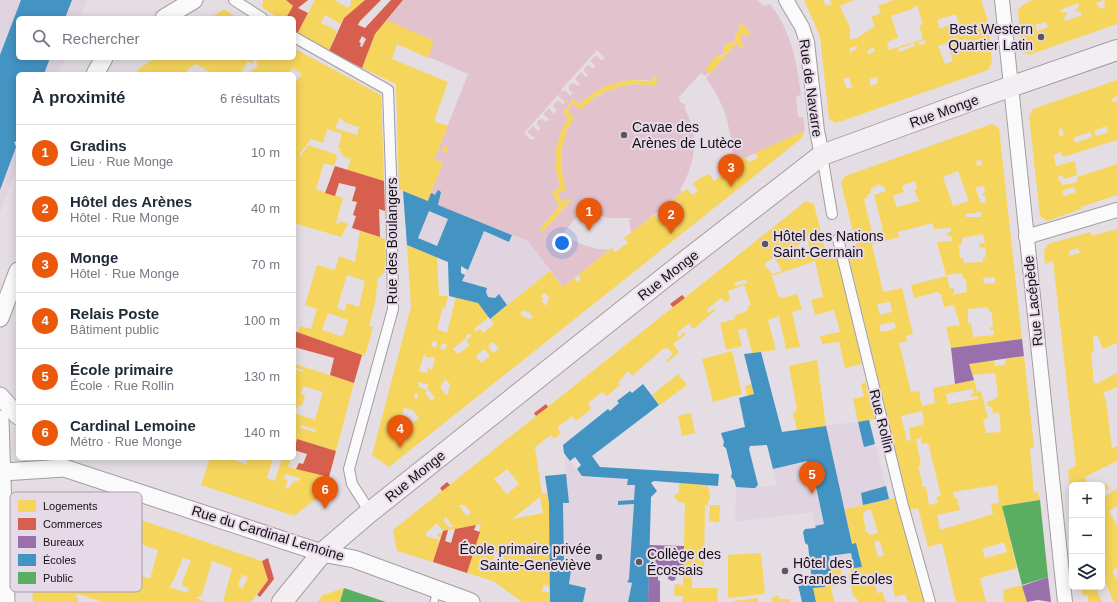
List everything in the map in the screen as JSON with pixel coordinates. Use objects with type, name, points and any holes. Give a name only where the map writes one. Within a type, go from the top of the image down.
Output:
[{"type":"main road","name":"Rue Monge","points":[[282,602],[322,553],[370,512],[670,273],[822,155],[1117,50]]},
{"type":"street","points":[[167,16],[194,0]]},
{"type":"street","points":[[234,0],[259,16]]},
{"type":"street","name":"Rue de Navarre","points":[[786,0],[802,27],[807,42],[817,131],[822,155]]},
{"type":"street","name":"Rue Lacépède","points":[[1003,0],[1010,87],[1065,602]]},
{"type":"street","name":"Rue des Boulangers","points":[[296,38],[388,90],[393,309],[349,469],[352,484],[370,512]]},
{"type":"street","points":[[96,72],[103,60]]},
{"type":"street","points":[[822,155],[832,214]]},
{"type":"street","points":[[1026,237],[1117,210]]},
{"type":"street","name":"Rue Rollin","points":[[838,239],[902,502],[930,602]]},
{"type":"street","points":[[0,318],[16,277]]},
{"type":"street","points":[[0,396],[16,414]]},
{"type":"street","points":[[0,419],[6,602]]},
{"type":"street","name":"Rue du Cardinal Lemoine","points":[[2,473],[60,463],[322,553],[354,559],[435,596],[471,602]]},
{"type":"shaded area","points":[[0,0],[87,0],[81,16],[16,16],[16,60],[64,60],[59,72],[16,72],[16,170],[0,213]]},
{"type":"shaded area","points":[[403,0],[757,0],[764,6],[770,4],[788,36],[795,58],[801,95],[796,96],[798,117],[803,117],[805,131],[733,163],[729,128],[723,108],[706,78],[736,44],[744,47],[741,43],[741,36],[744,33],[747,36],[750,33],[741,23],[740,29],[735,35],[735,41],[732,43],[728,42],[723,49],[724,54],[719,56],[706,76],[701,73],[679,97],[680,102],[686,105],[684,107],[689,118],[694,139],[693,159],[680,190],[682,192],[631,233],[629,220],[633,218],[608,218],[583,210],[553,245],[556,248],[566,237],[587,246],[609,250],[563,287],[528,241],[428,201],[443,162],[434,160],[468,74],[376,34]],"holes":[[[597,50],[605,59],[601,60],[596,55],[590,61],[596,66],[593,69],[589,65],[585,67],[584,71],[588,75],[586,77],[581,72],[575,79],[580,84],[578,86],[574,83],[569,85],[569,90],[573,93],[570,96],[565,90],[563,92],[561,90]],[[622,81],[652,81],[614,88],[596,97],[580,109],[573,103],[567,111],[574,117],[565,135],[562,152],[561,161],[565,190],[558,193],[562,202],[570,198],[571,200],[543,232],[540,229],[559,206],[552,192],[560,187],[556,169],[556,160],[561,135],[568,117],[563,112],[573,99],[579,104],[604,87]],[[559,94],[559,97],[565,102],[562,104],[560,101],[555,102],[553,107],[557,110],[554,114],[549,108],[543,114],[549,119],[546,122],[543,119],[538,120],[537,125],[541,128],[538,131],[533,126],[527,132],[535,138],[531,140],[524,133]]]},
{"type":"shaded area","points":[[403,191],[528,241],[550,271],[490,319],[478,303],[456,297],[467,269],[407,245]]},
{"type":"shaded area","points":[[869,420],[889,499],[845,509],[852,543],[862,567],[823,570],[812,512],[735,522],[736,487],[777,486],[764,434]]},
{"type":"shaded area","name":"École primaire privée Sainte-Geneviève","points":[[564,453],[582,476],[628,479],[628,485],[635,485],[647,602],[550,602],[549,503],[545,476],[566,474]]},
{"type":"building: Logements","points":[[263,0],[286,0],[293,6],[287,16],[276,16],[262,7]]},
{"type":"building: Logements","points":[[315,0],[334,0],[348,8],[351,4],[351,0],[365,0],[344,18],[340,24],[325,15],[321,23],[337,31],[329,51],[297,34]]},
{"type":"building: Logements","points":[[804,0],[823,0],[826,6],[832,4],[830,0],[854,0],[840,6],[850,28],[850,39],[857,38],[875,26],[871,17],[881,13],[878,6],[893,0],[981,0],[987,17],[992,63],[988,70],[836,123],[829,119],[820,36]],"holes":[[[917,5],[923,24],[919,25],[923,39],[889,50],[887,42],[898,38],[891,16],[912,9]],[[956,14],[959,24],[954,26],[953,23],[940,29],[937,20]],[[965,39],[972,45],[969,46],[970,49],[962,52],[958,42]],[[925,40],[926,43],[919,45],[918,42]],[[914,43],[915,46],[899,52],[898,49]],[[947,43],[953,61],[945,64],[938,46]],[[857,46],[857,49],[850,52],[849,48]],[[873,47],[875,51],[869,55],[867,51]],[[849,77],[852,87],[847,89],[843,79]],[[877,77],[878,83],[870,86],[870,79]]]},
{"type":"building: Logements","points":[[1033,0],[1104,0],[1117,0],[1117,24],[1029,55],[1022,51],[1018,11],[1022,5]],"holes":[[[1104,0],[1105,7],[1101,9],[1096,3]],[[1078,3],[1079,6],[1075,11],[1081,12],[1082,15],[1065,21],[1064,18],[1068,13],[1060,10]],[[1046,22],[1048,27],[1037,31],[1035,25]]]},
{"type":"building: Logements","points":[[224,9],[234,16],[213,16]]},
{"type":"building: Logements","points":[[387,20],[434,41],[428,58],[397,44],[392,59],[448,82],[434,121],[448,126],[434,160],[443,162],[428,201],[399,189],[396,84],[362,68],[375,34]]},
{"type":"building: Logements","points":[[741,23],[751,33],[747,36],[744,33],[741,36],[741,43],[744,47],[742,49],[736,44],[710,74],[705,69],[717,55],[720,57],[725,53],[723,49],[728,42],[732,43],[735,41],[735,35],[740,29],[738,26]]},
{"type":"building: Logements","points":[[297,50],[381,95],[384,181],[347,170],[351,159],[342,156],[343,154],[339,152],[341,149],[338,148],[342,134],[327,129],[323,143],[311,139],[299,155],[301,156],[308,145],[335,154],[337,158],[334,166],[324,163],[316,189],[343,198],[336,223],[339,224],[340,221],[348,224],[341,237],[296,224],[296,82],[302,74],[293,68],[289,72],[250,72],[258,65],[256,63],[258,60],[296,60]],"holes":[[[340,118],[346,123],[359,127],[357,135],[335,128]]]},
{"type":"building: Logements","points":[[153,60],[254,60],[252,64],[248,61],[242,72],[210,72],[195,64],[185,72],[137,72],[141,67]]},
{"type":"building: Logements","points":[[653,77],[658,78],[655,86],[633,84],[618,87],[598,95],[580,110],[573,103],[567,111],[574,117],[567,130],[562,149],[561,167],[566,190],[558,193],[562,202],[570,198],[571,200],[543,232],[540,229],[559,206],[552,192],[560,187],[556,170],[556,150],[561,132],[568,117],[563,112],[573,99],[579,104],[596,91],[608,85],[629,80],[652,81]]},
{"type":"building: Logements","points":[[1117,80],[1117,96],[1112,99],[1113,102],[1117,101],[1117,140],[1063,157],[1061,152],[1054,155],[1056,166],[1075,161],[1077,175],[1064,179],[1062,175],[1057,178],[1063,185],[1078,182],[1077,177],[1117,164],[1117,195],[1081,207],[1081,209],[1047,221],[1040,216],[1029,116],[1033,109]],"holes":[[[1106,126],[1108,132],[1096,136],[1094,131]],[[1062,128],[1064,135],[1059,136],[1059,129]],[[1090,132],[1092,137],[1075,143],[1073,138]],[[1074,187],[1076,192],[1064,196],[1062,191]]]},
{"type":"building: Logements","points":[[992,124],[999,128],[1022,339],[951,348],[946,327],[960,325],[954,305],[944,307],[941,294],[937,292],[914,298],[911,285],[947,276],[950,289],[954,288],[954,293],[951,295],[967,292],[966,279],[963,278],[962,273],[946,275],[937,242],[952,241],[952,237],[948,236],[947,233],[951,231],[951,228],[934,229],[933,223],[898,232],[899,237],[872,244],[883,292],[902,288],[913,334],[906,336],[907,341],[899,343],[911,392],[919,391],[922,406],[935,403],[933,388],[974,380],[977,392],[981,391],[988,418],[983,420],[986,433],[1001,432],[999,412],[993,414],[992,407],[988,406],[987,402],[998,396],[995,373],[973,375],[969,364],[994,360],[995,366],[1005,365],[1005,359],[1024,356],[1034,448],[1030,448],[1034,493],[1038,492],[1040,500],[1002,506],[1017,568],[980,578],[986,602],[956,602],[942,543],[928,547],[918,508],[910,510],[847,250],[857,248],[841,183],[845,176]],"holes":[[[981,160],[982,165],[977,166],[976,161]],[[958,171],[969,201],[953,206],[943,177]],[[915,181],[917,189],[914,190],[919,201],[897,207],[893,196],[904,192],[902,186]],[[880,184],[881,187],[884,186],[886,191],[874,195],[883,230],[872,233],[864,199],[868,197],[867,195],[871,193],[871,188]],[[984,186],[985,193],[982,193],[983,196],[985,196],[986,203],[981,203],[975,187]],[[981,212],[982,217],[966,217],[966,214]],[[983,234],[985,243],[979,244],[980,248],[985,247],[986,256],[983,259],[983,262],[964,263],[963,258],[960,258],[959,245],[962,244],[962,238]],[[995,277],[995,283],[984,284],[983,278]],[[890,302],[892,312],[880,315],[877,304]],[[988,307],[989,311],[992,313],[993,327],[990,327],[990,330],[994,330],[994,335],[973,337],[971,323],[968,323],[968,309]],[[894,322],[896,327],[892,330],[881,332],[879,325]],[[973,389],[974,393],[971,394],[971,397],[978,396],[978,399],[948,404],[946,394]],[[922,411],[924,421],[922,425],[909,428],[911,440],[907,441],[901,416]],[[921,438],[922,444],[928,443],[941,496],[936,497],[938,503],[929,505],[926,487],[923,487],[918,466],[921,465],[916,439]],[[997,485],[999,503],[991,504],[993,514],[940,530],[937,515],[960,510],[957,498],[955,498],[953,492]],[[1004,542],[1007,552],[985,558],[982,549]]]},
{"type":"building: Logements","points":[[804,131],[802,138],[389,467],[372,455],[411,307],[407,245],[437,257],[439,296],[448,296],[445,308],[443,307],[437,329],[447,333],[456,297],[478,303],[489,317],[474,329],[476,332],[480,329],[483,333],[494,324],[490,319],[550,271],[563,287],[575,278],[578,282],[581,279],[578,275],[612,248],[615,252],[628,243],[624,238],[654,215],[658,219],[669,211],[665,206],[687,189],[692,195],[698,191],[693,184],[700,178],[709,174],[714,181],[726,172],[723,167],[745,157],[749,162],[758,158],[755,153]],"holes":[[[678,200],[681,204],[676,209],[672,204]],[[545,293],[549,297],[546,306],[541,300],[543,299],[541,296]],[[524,310],[526,312],[528,311],[533,317],[530,319],[523,317],[520,313]],[[467,334],[472,335],[466,341],[470,345],[458,354],[453,349],[466,338]],[[433,341],[437,342],[436,348],[431,346]],[[493,342],[499,349],[493,353],[488,346]],[[442,343],[447,345],[445,350],[440,349]],[[484,349],[490,356],[481,363],[476,356]],[[424,354],[426,355],[425,357],[435,357],[432,370],[428,368],[427,373],[419,371]],[[446,379],[451,386],[448,389],[449,393],[446,395],[440,387]],[[418,382],[429,385],[427,388],[435,398],[431,401],[425,393],[427,390],[419,387]],[[415,393],[418,393],[417,399],[414,398]],[[404,408],[413,410],[419,418],[401,432],[398,431]]]},
{"type":"building: Logements","points":[[444,146],[448,147],[446,153],[442,152]]},
{"type":"building: Logements","points":[[806,201],[814,204],[827,257],[836,254],[862,364],[845,368],[839,342],[822,344],[820,336],[840,332],[834,310],[815,315],[811,300],[823,297],[815,261],[772,276],[778,296],[783,298],[797,294],[802,309],[792,312],[800,347],[786,349],[779,316],[768,320],[776,350],[752,353],[746,328],[738,330],[742,346],[726,350],[720,323],[735,319],[734,316],[747,311],[748,306],[751,305],[744,285],[728,291],[730,299],[726,303],[721,298],[707,309],[708,313],[714,309],[716,310],[693,329],[689,323],[677,333],[679,337],[684,332],[686,334],[673,344],[679,352],[667,363],[666,361],[673,354],[668,348],[664,348],[632,376],[628,371],[618,382],[620,385],[607,396],[602,392],[588,403],[591,409],[576,421],[572,416],[557,428],[561,433],[554,439],[551,435],[535,447],[542,494],[547,493],[549,503],[550,587],[544,585],[542,591],[550,593],[550,602],[522,602],[493,581],[467,573],[481,524],[443,531],[437,523],[426,533],[426,536],[440,540],[433,562],[397,551],[393,530]],"holes":[[[802,234],[807,238],[810,251],[798,255],[794,249],[803,241]],[[774,257],[782,271],[772,274],[764,264]],[[746,279],[747,283],[736,286],[734,283]],[[507,469],[519,484],[507,494],[494,479]],[[540,497],[543,513],[512,519]],[[465,505],[471,512],[467,516],[459,506]],[[446,517],[453,527],[449,527],[443,520]],[[496,552],[503,554],[505,560],[502,559],[497,561],[493,560]]]},
{"type":"building: Logements","points":[[1117,229],[1117,343],[1103,349],[1097,335],[1093,336],[1094,351],[1091,352],[1094,383],[1098,383],[1117,373],[1117,387],[1103,393],[1106,401],[1112,448],[1117,446],[1117,461],[1085,477],[1087,482],[1069,482],[1068,470],[1076,466],[1053,261],[1045,264],[1044,251],[1048,244],[1091,232],[1091,236]],"holes":[[[1078,248],[1080,253],[1069,256],[1069,251]]]},
{"type":"building: Logements","points":[[360,231],[386,239],[385,272],[378,278],[375,303],[369,326],[373,327],[365,356],[298,333],[300,326],[311,329],[317,309],[305,305],[317,265],[335,270],[339,256],[355,262]],"holes":[[[347,275],[365,281],[359,307],[347,303],[345,311],[337,308]],[[328,313],[348,320],[343,337],[322,330]]]},
{"type":"building: Logements","points":[[732,351],[742,394],[713,402],[702,359]]},
{"type":"building: Logements","points":[[817,360],[826,426],[797,430],[793,413],[797,410],[789,366]]},
{"type":"building: Logements","points":[[296,364],[354,383],[336,451],[297,439],[296,442],[296,413],[315,420],[323,392],[303,386],[301,394],[305,396],[302,406],[298,405],[296,410],[296,370],[303,372],[303,370],[296,368]],"holes":[[[301,425],[316,430],[315,432],[300,428]]]},
{"type":"building: Logements","points":[[678,374],[687,385],[660,405],[652,395]]},
{"type":"building: Logements","points":[[865,381],[875,419],[858,422],[853,399],[864,396],[861,385]]},
{"type":"building: Logements","points":[[752,384],[754,394],[747,396],[745,386]]},
{"type":"building: Logements","points":[[691,413],[695,433],[682,436],[678,416]]},
{"type":"building: Logements","points":[[209,460],[233,460],[246,464],[247,460],[272,460],[267,478],[275,481],[281,460],[290,460],[288,467],[329,477],[325,492],[294,516],[201,485]],"holes":[[[286,474],[300,478],[300,480],[293,482],[288,489],[285,488],[288,480],[284,479]]]},
{"type":"building: Logements","points":[[679,483],[708,485],[710,500],[708,501],[708,505],[705,505],[704,576],[692,576],[692,588],[718,588],[717,602],[682,602],[683,596],[674,596],[675,584],[683,585],[685,503],[678,502],[674,496],[679,492]]},
{"type":"building: Logements","points":[[1107,484],[1109,488],[1105,490],[1105,485]]},
{"type":"building: Logements","points":[[1117,489],[1117,506],[1109,511],[1117,526],[1117,568],[1112,571],[1117,579],[1117,602],[1114,602],[1105,582],[1105,496]]},
{"type":"building: Logements","points":[[895,498],[924,602],[908,602],[905,594],[895,597],[890,575],[874,578],[877,593],[882,592],[886,602],[858,602],[856,597],[854,598],[848,574],[851,574],[850,568],[862,567],[856,543],[852,544],[845,509]],"holes":[[[871,509],[878,533],[870,535],[866,532],[863,514],[865,511]],[[880,541],[884,556],[878,557],[874,542]]]},
{"type":"building: Logements","points":[[710,505],[720,505],[719,522],[709,521]]},
{"type":"building: Logements","points":[[142,520],[262,561],[268,580],[251,602],[223,602],[232,568],[212,561],[202,595],[196,598],[207,602],[103,602],[78,594],[75,597],[78,597],[77,601],[80,602],[33,602],[32,592],[142,592],[142,576],[150,579],[158,550],[142,545]],"holes":[[[183,558],[191,560],[182,583],[183,586],[189,588],[188,593],[169,587],[174,580]],[[242,574],[248,578],[242,589],[238,586]]]},
{"type":"building: Logements","points":[[438,533],[442,534],[441,537],[437,536]]},
{"type":"building: Logements","points":[[761,553],[765,594],[728,598],[728,555]]},
{"type":"building: Logements","points":[[841,569],[842,584],[831,587],[834,602],[816,602],[813,588],[825,587],[824,578],[830,577],[830,570]]},
{"type":"building: Logements","points":[[1022,585],[1027,602],[1004,602],[1003,590]]},
{"type":"building: Logements","points":[[344,588],[340,602],[318,602],[323,595]]},
{"type":"building: Logements","points":[[1082,590],[1096,590],[1102,602],[1089,602],[1087,595],[1083,596]]},
{"type":"building: Logements","points":[[779,596],[779,599],[790,599],[791,602],[772,602],[772,597]]},
{"type":"building: Logements","points":[[758,598],[758,602],[734,602],[734,601]]},
{"type":"building: Commerces","points":[[286,0],[308,0],[298,8],[308,13],[297,34],[296,16],[287,16],[293,6]]},
{"type":"building: Commerces","points":[[365,0],[381,0],[360,21],[358,25],[365,28],[391,0],[403,0],[375,34],[362,68],[329,51],[344,18]],"holes":[[[362,36],[366,39],[362,47],[360,46],[361,43],[359,42]]]},
{"type":"building: Commerces","points":[[335,166],[384,181],[385,211],[379,209],[380,237],[352,228],[356,216],[353,215],[357,202],[352,201],[356,187],[339,183],[335,196],[325,193]]},
{"type":"building: Commerces","points":[[682,295],[685,298],[673,307],[670,304]]},
{"type":"building: Commerces","points":[[296,332],[362,355],[354,383],[330,375],[334,358],[296,348]]},
{"type":"building: Commerces","points":[[546,404],[548,407],[536,416],[534,413]]},
{"type":"building: Commerces","points":[[297,439],[336,451],[329,477],[296,469],[299,463],[303,464],[307,454],[296,451]]},
{"type":"building: Commerces","points":[[447,482],[450,485],[442,491],[440,488]]},
{"type":"building: Commerces","points":[[476,525],[474,530],[480,532],[467,573],[433,562],[443,531],[448,530],[445,541],[451,543],[455,529]]},
{"type":"building: Commerces","points":[[268,558],[274,579],[260,597],[257,595],[268,580],[262,561]]},
{"type":"building: Bureaux","points":[[1022,339],[1024,356],[969,364],[974,380],[955,384],[951,348]]},
{"type":"building: Bureaux","points":[[649,545],[684,546],[683,576],[676,576],[675,580],[672,581],[668,579],[668,576],[658,575],[658,580],[660,581],[660,602],[648,602]]},
{"type":"building: Bureaux","points":[[1048,577],[1051,602],[1038,600],[1027,602],[1022,586]]},
{"type":"building: Écoles","points":[[21,0],[72,0],[66,16],[16,16],[16,60],[49,60],[45,72],[16,72],[16,142],[14,142],[16,147],[0,190],[0,55]]},
{"type":"building: Écoles","points":[[438,190],[441,192],[438,205],[512,235],[509,242],[484,231],[468,270],[461,266],[461,273],[465,275],[462,281],[487,288],[486,292],[488,297],[495,298],[499,294],[507,305],[490,319],[478,303],[449,296],[448,262],[407,245],[403,191],[428,201],[431,193],[435,195]],"holes":[[[429,211],[448,219],[437,246],[418,238]]]},
{"type":"building: Écoles","points":[[761,352],[782,432],[826,426],[852,544],[856,543],[862,567],[854,568],[851,553],[829,556],[832,570],[830,570],[830,577],[824,578],[825,587],[813,588],[816,602],[802,602],[798,585],[812,582],[808,545],[805,543],[803,532],[805,529],[816,528],[815,526],[824,524],[814,477],[812,477],[811,473],[810,462],[807,463],[807,461],[773,469],[767,445],[750,446],[749,449],[758,485],[755,488],[736,487],[734,480],[731,477],[732,473],[726,448],[723,446],[724,442],[721,433],[745,427],[739,398],[754,394],[744,354]]},
{"type":"building: Écoles","points":[[643,384],[659,405],[592,456],[600,467],[719,474],[718,486],[654,481],[651,483],[657,491],[651,497],[648,602],[628,602],[632,583],[627,582],[629,579],[634,504],[618,505],[618,501],[634,500],[635,485],[627,485],[628,479],[582,476],[577,469],[581,465],[575,457],[570,461],[564,453],[563,445],[608,409],[610,411],[619,403],[617,401],[630,391],[632,393]]},
{"type":"building: Écoles","points":[[869,420],[875,444],[864,447],[858,422]]},
{"type":"building: Écoles","points":[[566,474],[569,503],[563,503],[564,563],[572,564],[569,584],[586,588],[583,602],[550,602],[549,503],[545,476]]},
{"type":"building: Écoles","points":[[886,486],[889,499],[863,505],[861,493]]},
{"type":"building: Public","points":[[1040,500],[1048,577],[1022,585],[1002,506]]},
{"type":"building: Public","points":[[344,588],[386,602],[340,602]]},
{"type":"place","name":"Best Western Quartier Latin","points":[[1041,37]]},
{"type":"place","name":"Cavae des Arènes de Lutèce","points":[[624,135]]},
{"type":"place","name":"Monge","points":[[731,187]]},
{"type":"place","name":"Gradins","points":[[589,231]]},
{"type":"place","name":"Hôtel des Arènes","points":[[671,234]]},
{"type":"place","name":"Hôtel des Nations Saint-Germain","points":[[765,244]]},
{"type":"place","name":"Relais Poste","points":[[400,448]]},
{"type":"place","name":"École primaire","points":[[812,494]]},
{"type":"place","name":"Cardinal Lemoine","points":[[325,509]]},
{"type":"place","name":"École primaire privée Sainte-Geneviève","points":[[599,557]]},
{"type":"place","name":"Collège des Écossais","points":[[639,562]]},
{"type":"place","name":"Hôtel des Grandes Écoles","points":[[785,571]]}]
